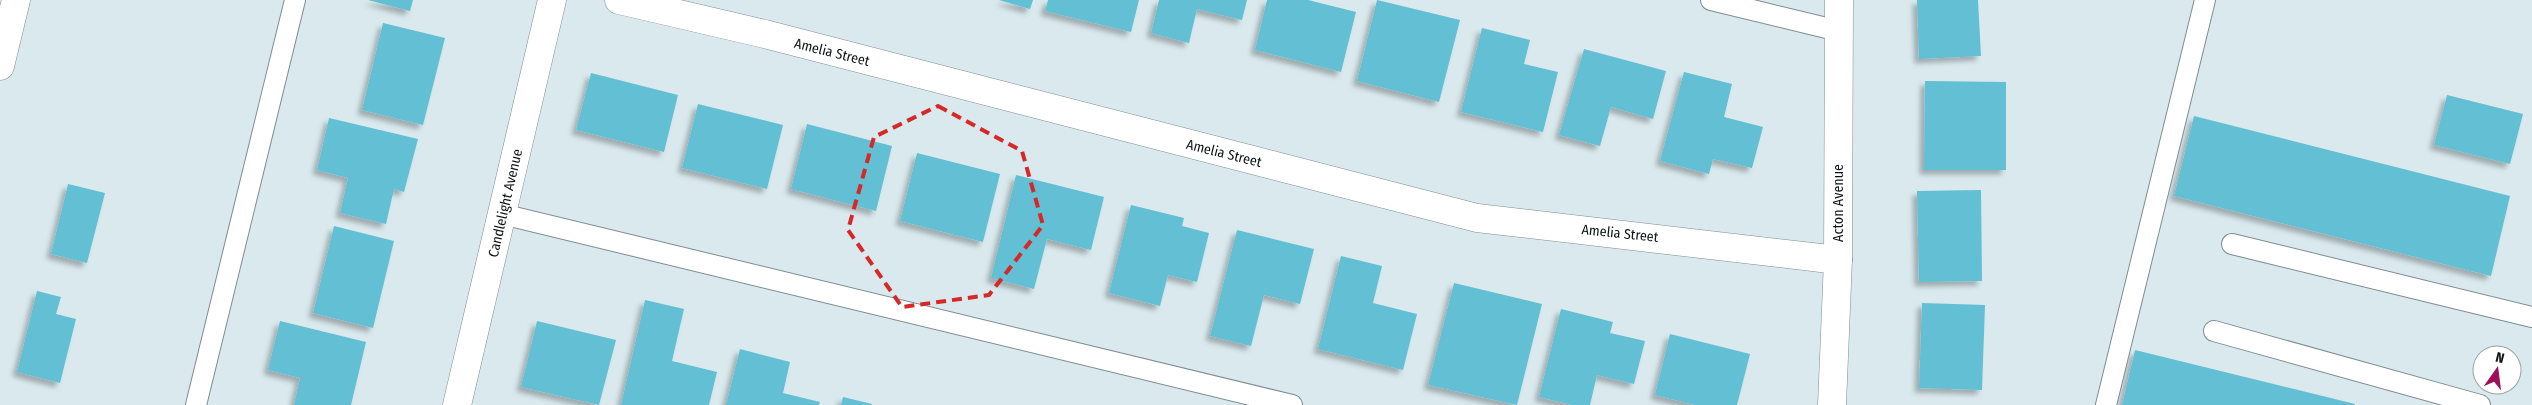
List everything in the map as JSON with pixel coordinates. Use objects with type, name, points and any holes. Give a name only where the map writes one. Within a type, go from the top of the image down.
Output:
[{"type":"street","points":[[0,66],[16,0]]},
{"type":"street","name":"Candlelight Avenue","points":[[457,405],[552,0]]},
{"type":"street","name":"Amelia Street","points":[[619,0],[765,34],[1477,218],[1838,260]]},
{"type":"street","name":"Acton Avenue","points":[[1832,405],[1838,260],[1839,0]]},
{"type":"lane","points":[[196,405],[295,0]]},
{"type":"lane","points":[[1711,0],[1839,31]]},
{"type":"lane","points":[[2106,405],[2205,0]]},
{"type":"lane","points":[[502,214],[1292,405]]},
{"type":"lane","points":[[2232,244],[2532,316]]},
{"type":"lane","points":[[2214,331],[2480,405]]},
{"type":"highlighted area","points":[[938,106],[1022,151],[1043,225],[989,295],[902,307],[848,230],[874,137]]},
{"type":"building","points":[[368,0],[413,0],[410,11]]},
{"type":"building","points":[[999,0],[1033,0],[1030,9]]},
{"type":"building","points":[[1048,0],[1139,0],[1131,32],[1045,11]]},
{"type":"building","points":[[1159,0],[1247,0],[1242,20],[1197,9],[1189,43],[1151,33]]},
{"type":"building","points":[[1267,0],[1308,0],[1356,12],[1341,72],[1255,50]]},
{"type":"building","points":[[1377,0],[1460,20],[1439,102],[1357,81]]},
{"type":"building","points":[[1917,0],[1978,0],[1981,56],[1919,59]]},
{"type":"building","points":[[383,23],[445,38],[423,125],[362,110]]},
{"type":"building","points":[[1482,28],[1530,40],[1524,64],[1558,72],[1543,132],[1461,112]]},
{"type":"building","points":[[1584,49],[1666,71],[1653,119],[1611,107],[1600,146],[1559,135]]},
{"type":"building","points":[[1684,72],[1732,84],[1724,117],[1763,127],[1752,168],[1713,159],[1709,174],[1660,161]]},
{"type":"building","points":[[591,73],[678,95],[664,152],[576,130]]},
{"type":"building","points":[[1925,81],[2006,82],[2006,170],[1924,170]]},
{"type":"building","points":[[2447,95],[2523,114],[2510,164],[2434,145]]},
{"type":"building","points":[[698,104],[783,125],[767,189],[682,168]]},
{"type":"building","points":[[2194,116],[2510,196],[2491,276],[2174,196]]},
{"type":"building","points":[[329,118],[418,139],[404,192],[394,189],[386,224],[340,213],[348,178],[317,170]]},
{"type":"building","points":[[807,124],[892,146],[876,211],[791,189]]},
{"type":"building","points":[[917,153],[1000,174],[983,242],[900,221]]},
{"type":"building","points":[[1016,175],[1104,197],[1091,250],[1047,239],[1034,289],[991,278]]},
{"type":"building","points":[[68,184],[105,193],[87,263],[51,254]]},
{"type":"building","points":[[1981,190],[1982,281],[1919,282],[1917,191]]},
{"type":"building","points":[[1131,205],[1184,218],[1182,226],[1209,233],[1197,282],[1168,275],[1160,306],[1109,293]]},
{"type":"building","points":[[334,226],[394,241],[373,328],[313,313]]},
{"type":"building","points":[[1237,230],[1314,249],[1300,304],[1264,295],[1251,346],[1210,336]]},
{"type":"building","points":[[1341,256],[1382,266],[1373,303],[1417,314],[1403,370],[1318,349]]},
{"type":"building","points":[[1454,283],[1542,304],[1517,405],[1428,385]]},
{"type":"building","points":[[37,291],[61,297],[56,314],[76,319],[60,383],[17,372]]},
{"type":"building","points":[[645,300],[684,309],[672,361],[717,372],[709,405],[621,405]]},
{"type":"building","points":[[1922,303],[1985,305],[1982,390],[1919,388]]},
{"type":"building","points":[[1561,309],[1613,322],[1610,333],[1645,341],[1634,384],[1597,375],[1590,405],[1572,405],[1539,397]]},
{"type":"building","points":[[280,321],[366,342],[351,405],[294,405],[300,378],[268,370]]},
{"type":"building","points":[[537,321],[616,340],[599,405],[521,387]]},
{"type":"building","points":[[1670,334],[1750,354],[1737,405],[1695,405],[1655,395]]},
{"type":"building","points":[[740,349],[790,362],[783,393],[820,402],[819,405],[726,405]]},
{"type":"building","points":[[2135,350],[2355,404],[2355,405],[2122,405]]},
{"type":"building","points":[[843,397],[872,404],[841,405]]}]
